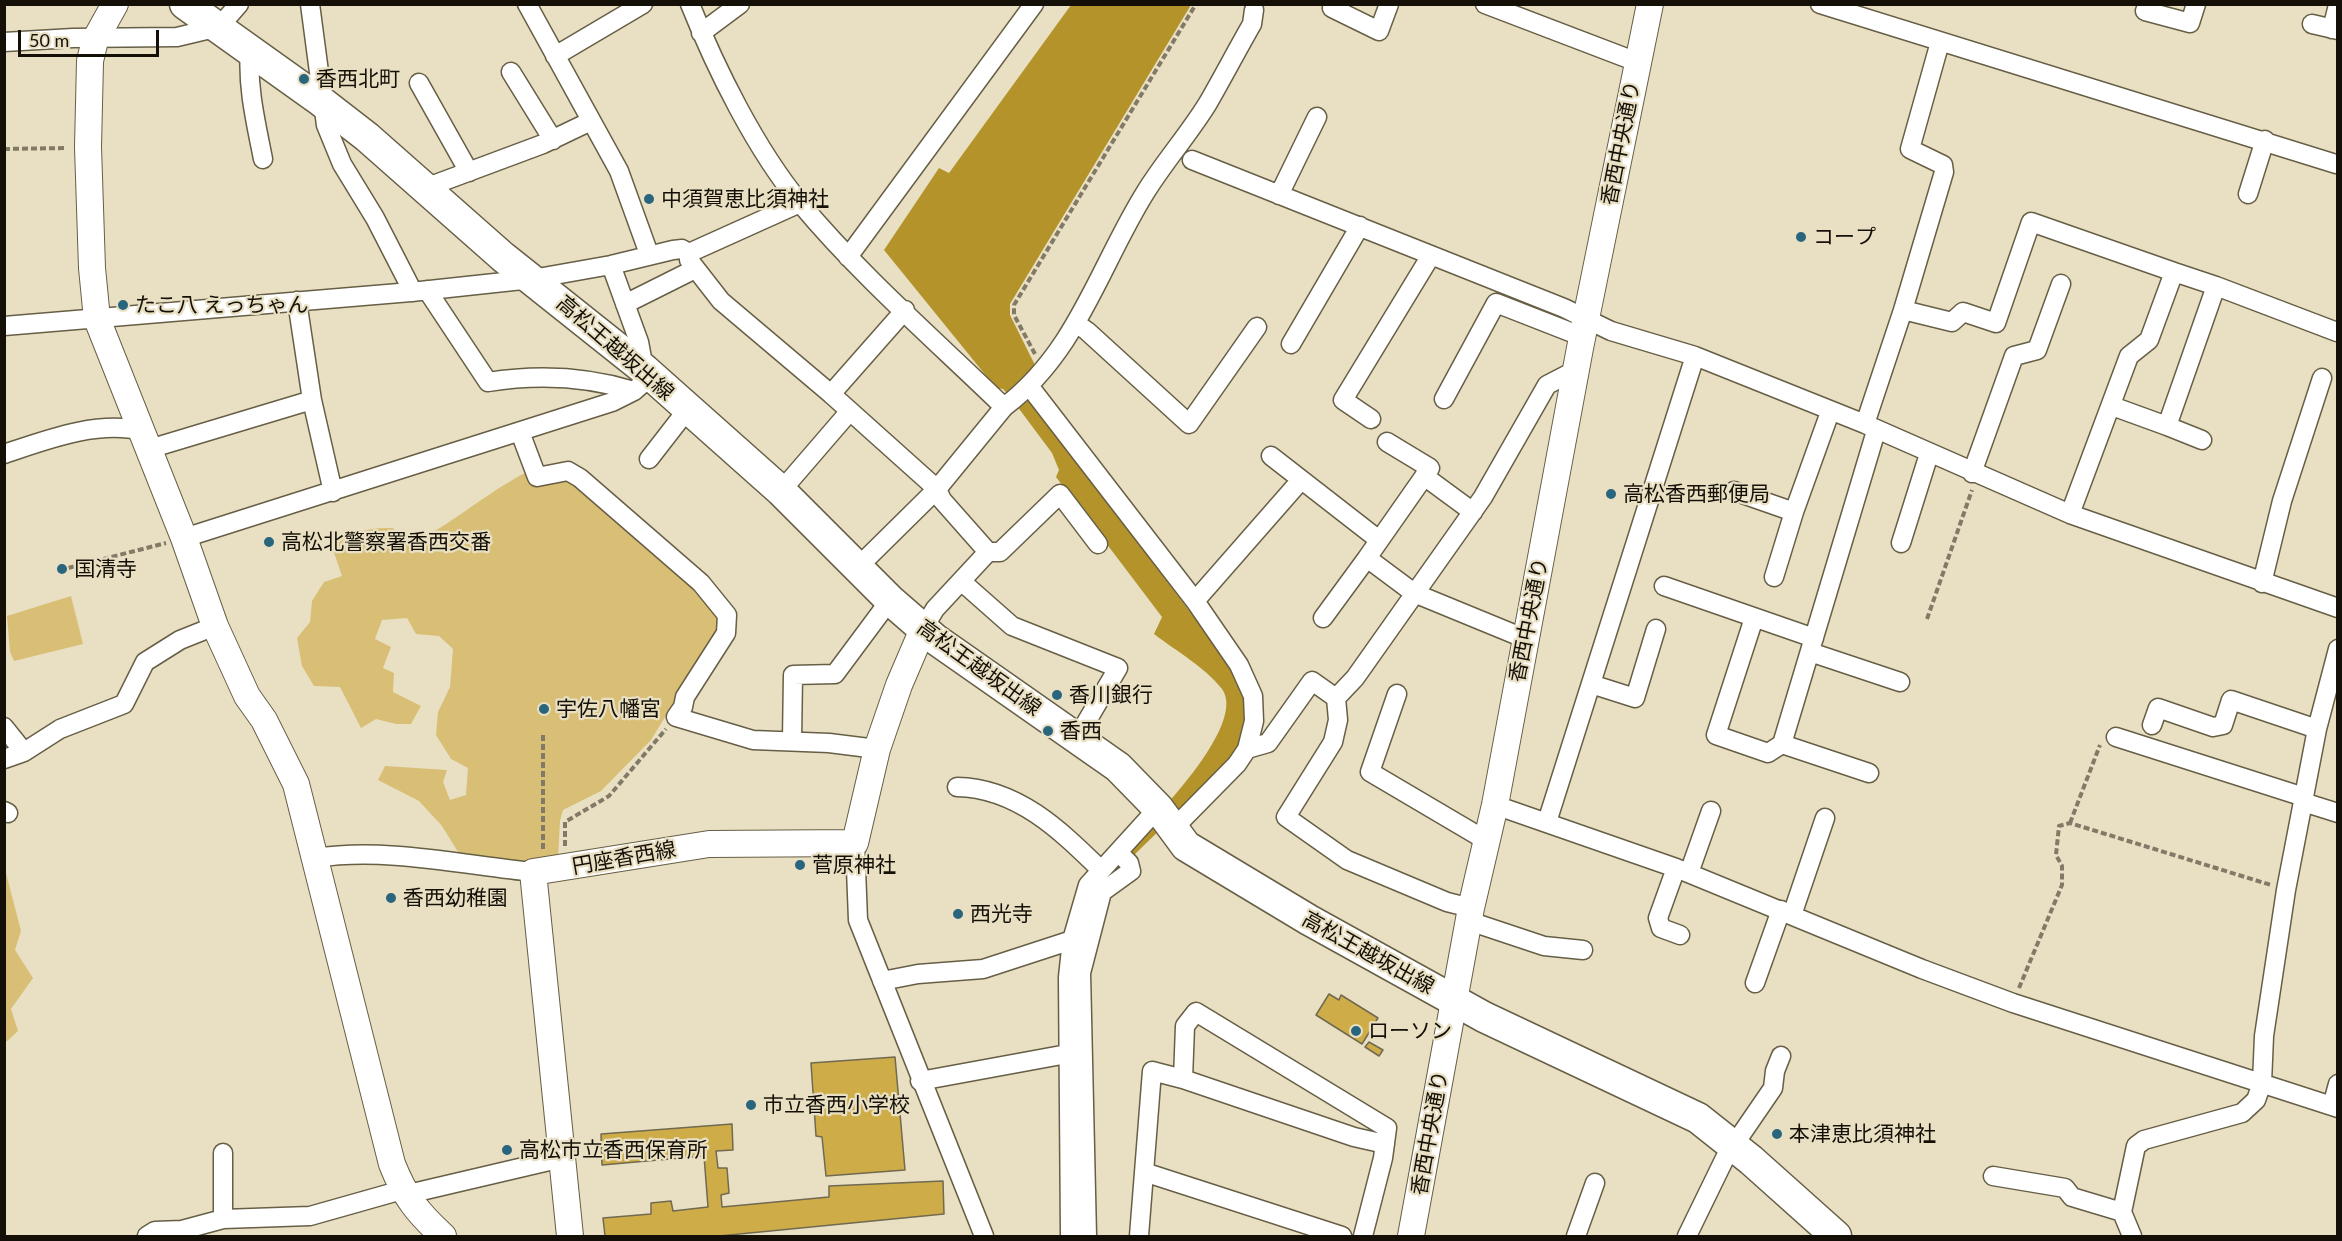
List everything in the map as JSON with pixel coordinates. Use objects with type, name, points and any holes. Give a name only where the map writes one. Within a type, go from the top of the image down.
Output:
[{"type":"main road","name":"高松王越坂出線","points":[[185,4],[323,103],[425,188],[503,257],[532,279],[643,379],[687,410],[781,491],[859,566],[890,600],[923,629],[1007,691],[1118,767],[1166,818],[1186,846],[1232,876],[1371,956],[1455,999],[1484,1017],[1698,1118],[1836,1236]]},
{"type":"street","points":[[115,4],[95,40],[90,62],[88,147],[92,268],[97,319],[184,538],[215,626],[247,696],[264,720],[296,784],[392,1164],[403,1192],[416,1212],[443,1236]]},
{"type":"street","points":[[4,42],[72,38],[95,40],[177,37],[219,27],[239,4]]},
{"type":"street","points":[[310,4],[313,42],[326,125],[342,164],[420,291],[488,382],[527,376],[567,377],[611,384],[643,379]]},
{"type":"street","points":[[527,4],[619,171],[649,254]]},
{"type":"street","points":[[555,56],[643,4]]},
{"type":"street","points":[[690,4],[701,33],[760,145],[800,203],[848,257],[1008,405]]},
{"type":"street","points":[[701,33],[740,4]]},
{"type":"street","points":[[848,257],[1034,4]]},
{"type":"street","points":[[1332,8],[1379,31],[1389,4]]},
{"type":"street","points":[[1485,4],[1637,62]]},
{"type":"street","name":"香西中央通り","points":[[1411,1236],[1470,915],[1495,805],[1584,328],[1650,4]]},
{"type":"street","points":[[1820,4],[2265,140],[2336,164]]},
{"type":"street","points":[[2145,11],[2190,23],[2196,4]]},
{"type":"street","points":[[2312,24],[2335,30],[2337,5]]},
{"type":"street","points":[[859,566],[937,489],[1008,405],[1029,388],[1077,324],[1145,192],[1207,104],[1252,24],[1252,6]]},
{"type":"street","points":[[1754,618],[1716,735],[1768,753],[1782,744],[1812,645],[1870,428],[1944,172],[1943,165],[1910,149],[1940,42]]},
{"type":"street","points":[[250,50],[251,99],[263,159]]},
{"type":"street","points":[[511,72],[553,140]]},
{"type":"street","points":[[419,83],[469,172]]},
{"type":"street","points":[[1279,195],[1317,117]]},
{"type":"street","points":[[425,188],[553,140],[591,121]]},
{"type":"street","points":[[2248,194],[2265,140]]},
{"type":"street","points":[[1192,160],[1360,226],[1430,257],[1465,268],[1584,328]]},
{"type":"street","points":[[625,304],[692,261],[800,203]]},
{"type":"street","points":[[1903,310],[1952,322],[1963,312],[1996,323],[2031,222],[2216,286],[2337,332]]},
{"type":"street","points":[[1291,344],[1360,226]]},
{"type":"street","points":[[4,326],[420,291],[532,279],[682,249],[721,301],[831,394],[937,489],[942,500],[988,552]]},
{"type":"street","points":[[1371,418],[1343,400],[1430,257]]},
{"type":"street","points":[[611,265],[639,342],[643,379]]},
{"type":"street","points":[[2070,514],[2129,356],[2149,340],[2174,272]]},
{"type":"street","points":[[1975,474],[2014,356],[2037,350],[2061,285]]},
{"type":"street","points":[[2167,426],[2216,286]]},
{"type":"street","points":[[297,301],[312,400],[333,492]]},
{"type":"street","points":[[1444,399],[1496,303],[1584,328],[1611,330],[1695,356],[2070,514],[2337,608]]},
{"type":"street","points":[[831,394],[905,310]]},
{"type":"street","points":[[1077,324],[1189,424],[1257,327]]},
{"type":"street","points":[[1547,822],[1695,356]]},
{"type":"street","points":[[1576,370],[1548,385],[1473,512],[1355,678],[1336,698],[1338,720],[1333,742],[1286,817],[1347,860],[1544,946],[1582,950]]},
{"type":"street","points":[[2262,583],[2282,501],[2322,378]]},
{"type":"street","points":[[184,538],[612,402],[643,379]]},
{"type":"street","points":[[1029,388],[1195,602],[1239,665],[1253,696],[1254,721],[1247,749],[1237,764],[1166,818],[1123,857],[1101,870],[1088,885],[1094,893],[1082,973],[1076,1052],[1070,1236]]},
{"type":"street","points":[[145,440],[312,400]]},
{"type":"street","points":[[2112,406],[2202,440]]},
{"type":"street","points":[[649,459],[687,410]]},
{"type":"street","points":[[781,491],[850,411]]},
{"type":"street","points":[[1773,577],[1830,412]]},
{"type":"street","points":[[4,454],[97,429],[129,428],[145,440]]},
{"type":"street","points":[[520,432],[537,477],[568,471],[580,478],[701,583],[727,615],[726,633],[685,697],[684,707],[676,717],[753,740],[792,740],[877,749]]},
{"type":"street","points":[[1323,618],[1430,468],[1387,442]]},
{"type":"street","points":[[1901,543],[1929,454]]},
{"type":"street","points":[[1271,456],[1379,540]]},
{"type":"street","points":[[1424,476],[1473,512]]},
{"type":"street","points":[[1195,602],[1301,480]]},
{"type":"street","points":[[1734,491],[1794,512]]},
{"type":"street","points":[[984,1236],[920,1081],[858,920],[855,843],[877,749],[899,685],[923,629],[935,609],[988,552],[1000,552],[1060,494],[1098,544]]},
{"type":"street","points":[[1367,558],[1414,593],[1526,639]]},
{"type":"street","points":[[961,581],[1012,626],[1118,668],[1077,738]]},
{"type":"street","points":[[1664,586],[1754,618],[1900,682]]},
{"type":"street","points":[[792,740],[793,675],[835,674],[890,600]]},
{"type":"street","points":[[4,759],[24,752],[60,729],[124,704],[145,662],[180,640],[215,626]]},
{"type":"street","points":[[1591,684],[1635,698],[1656,629]]},
{"type":"street","points":[[2132,1236],[2122,1212],[2136,1146],[2144,1140],[2242,1113],[2256,1100],[2262,1083],[2264,1036],[2286,890],[2317,729],[2337,649]]},
{"type":"street","points":[[1247,749],[1268,743],[1312,681],[1336,698]]},
{"type":"street","points":[[1396,694],[1370,772],[1487,841]]},
{"type":"street","points":[[2152,724],[2158,708],[2213,727],[2223,725],[2231,700],[2317,729]]},
{"type":"street","points":[[4,727],[24,752]]},
{"type":"street","points":[[2116,737],[2303,799],[2337,813]]},
{"type":"street","points":[[1782,744],[1869,773]]},
{"type":"street","points":[[957,788],[991,791],[1036,813],[1055,825],[1101,870]]},
{"type":"street","points":[[1495,805],[1683,870],[1922,969],[2013,1003],[2335,1107],[2337,1084]]},
{"type":"street","points":[[1680,935],[1660,928],[1658,918],[1711,811]]},
{"type":"street","points":[[1755,983],[1825,818]]},
{"type":"street","name":"円座香西線","points":[[547,871],[709,844],[855,843]]},
{"type":"street","points":[[316,858],[342,854],[547,871],[562,1158],[570,1236]]},
{"type":"street","points":[[1087,1236],[1076,1052],[1068,977],[1072,940],[1094,893],[1131,871],[1123,857]]},
{"type":"street","points":[[882,981],[918,974],[983,969],[1072,940]]},
{"type":"street","points":[[1183,1079],[1185,1026],[1196,1012],[1387,1128],[1363,1236]]},
{"type":"street","points":[[920,1081],[1076,1052]]},
{"type":"street","points":[[1687,1236],[1733,1147],[1773,1088],[1775,1071],[1781,1056]]},
{"type":"street","points":[[1139,1236],[1152,1071],[1183,1079],[1344,1134],[1385,1144]]},
{"type":"street","points":[[216,1226],[223,1153]]},
{"type":"street","points":[[147,1236],[155,1231],[310,1216],[403,1192],[562,1158]]},
{"type":"street","points":[[1144,1172],[1342,1236]]},
{"type":"street","points":[[1993,1176],[2066,1188],[2072,1197],[2122,1212]]},
{"type":"street","points":[[1576,1236],[1595,1183]]},
{"type":"path","points":[[1043,371],[1014,315],[1014,305],[1196,4]]},
{"type":"path","points":[[4,149],[88,147]]},
{"type":"path","points":[[1926,619],[1975,474]]},
{"type":"path","points":[[68,568],[184,538]]},
{"type":"path","points":[[547,871],[565,822],[609,796],[676,717]]},
{"type":"path","points":[[2070,823],[2104,734],[2116,737]]},
{"type":"path","points":[[543,735],[547,871]]},
{"type":"path","points":[[2013,1003],[2062,885],[2062,866],[2056,855],[2059,826],[2070,823],[2286,890]]},
{"type":"shaded area","points":[[1071,5],[1191,5],[1010,304],[1010,315],[1036,367],[1033,404],[1227,661],[1244,694],[1247,709],[1242,745],[1228,764],[1134,855],[1127,847],[1174,796],[1210,748],[1222,725],[1226,705],[1222,689],[1199,666],[1154,634],[1162,617],[1056,477],[1059,470],[1052,453],[1008,394],[1003,389],[996,388],[884,250],[939,168],[949,173]]},
{"type":"shaded area","points":[[527,472],[564,478],[584,488],[720,613],[715,635],[651,740],[601,791],[563,810],[560,821],[558,858],[520,862],[460,855],[442,826],[419,801],[378,780],[385,766],[447,770],[443,782],[450,800],[466,795],[468,768],[451,759],[436,735],[438,712],[450,687],[453,649],[439,636],[416,634],[407,618],[382,620],[375,639],[391,647],[383,668],[394,673],[393,692],[421,706],[411,724],[396,724],[376,719],[361,728],[340,687],[314,686],[302,666],[297,638],[310,622],[312,601],[324,582],[342,576],[332,547],[361,532],[384,528],[393,528],[408,545],[439,529]]},
{"type":"shaded area","points":[[71,596],[83,644],[14,661],[10,652],[7,616]]},
{"type":"shaded area","points":[[5,869],[21,931],[15,950],[33,978],[11,1009],[18,1031],[5,1043]]},
{"type":"building","name":"ローソン","points":[[1329,994],[1339,1000],[1341,995],[1378,1018],[1362,1044],[1316,1015]]},
{"type":"building","points":[[1369,1042],[1383,1050],[1379,1056],[1365,1047]]},
{"type":"building","points":[[895,1057],[905,1170],[826,1176],[822,1137],[816,1136],[811,1063]]},
{"type":"building","points":[[732,1124],[733,1150],[716,1151],[718,1168],[727,1168],[729,1193],[721,1195],[722,1207],[829,1197],[829,1186],[943,1181],[944,1214],[719,1236],[605,1236],[603,1218],[651,1214],[651,1203],[671,1201],[673,1211],[708,1207],[704,1156],[602,1165],[601,1134]]},
{"type":"place","name":"香西北町","points":[[304,79]]},
{"type":"place","name":"中須賀恵比須神社","points":[[649,199]]},
{"type":"place","name":"コープ","points":[[1801,237]]},
{"type":"place","name":"たこ八 えっちゃん","points":[[123,305]]},
{"type":"place","name":"高松香西郵便局","points":[[1611,494]]},
{"type":"place","name":"高松北警察署香西交番","points":[[269,542]]},
{"type":"place","name":"国清寺","points":[[62,569]]},
{"type":"place","name":"香川銀行","points":[[1057,695]]},
{"type":"place","name":"宇佐八幡宮","points":[[544,709]]},
{"type":"place","name":"香西","points":[[1048,731]]},
{"type":"place","name":"菅原神社","points":[[800,865]]},
{"type":"place","name":"香西幼稚園","points":[[391,898]]},
{"type":"place","name":"西光寺","points":[[958,914]]},
{"type":"place","name":"ローソン","points":[[1356,1031]]},
{"type":"place","name":"市立香西小学校","points":[[751,1105]]},
{"type":"place","name":"本津恵比須神社","points":[[1777,1134]]},
{"type":"place","name":"高松市立香西保育所","points":[[507,1150]]}]
